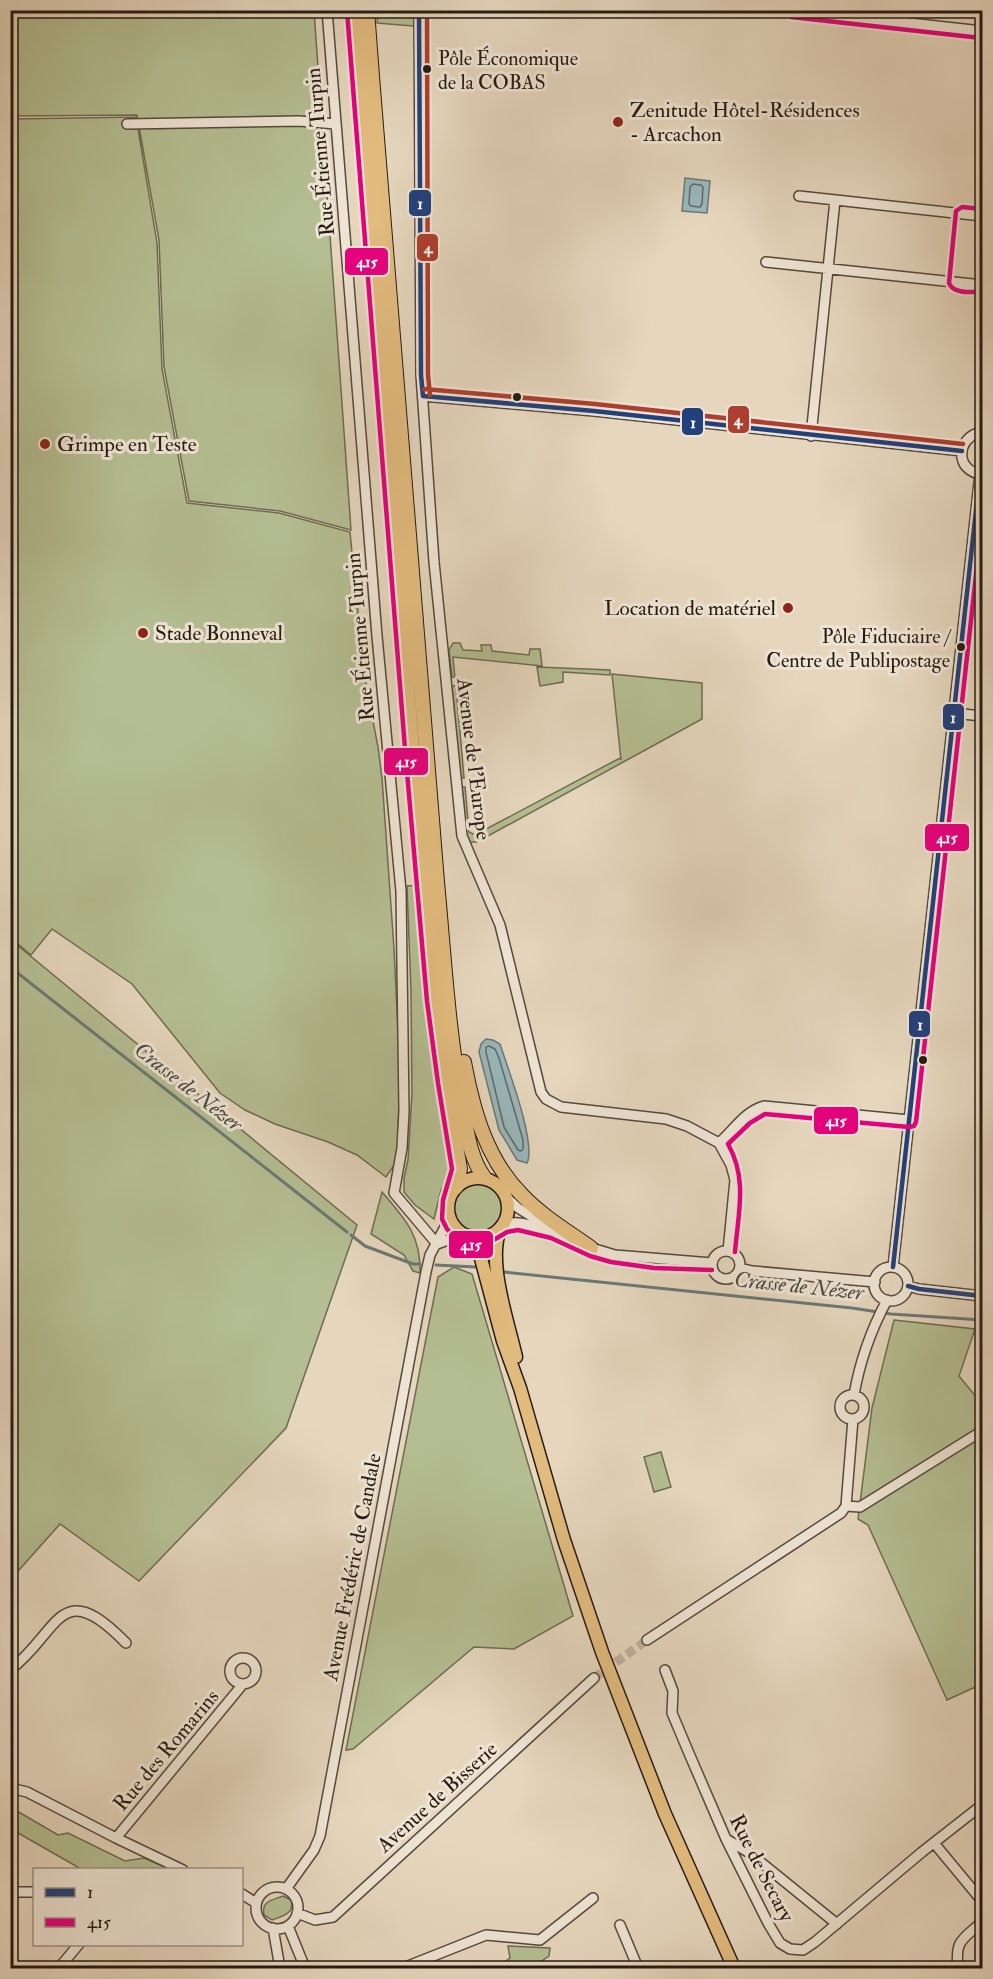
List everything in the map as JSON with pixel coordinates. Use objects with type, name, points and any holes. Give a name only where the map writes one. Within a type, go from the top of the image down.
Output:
[{"type":"highway","points":[[354,10],[413,759],[439,1042],[460,1169],[456,1187]]},
{"type":"highway","points":[[366,10],[424,746],[447,999],[458,1081],[474,1158],[484,1178]]},
{"type":"highway","points":[[370,56],[374,10]]},
{"type":"highway","points":[[437,883],[459,1040],[474,1109],[484,1138],[497,1163],[521,1194],[540,1211],[591,1248]]},
{"type":"main road","points":[[520,1388],[509,1323],[497,1274],[495,1250],[508,1213],[505,1196],[501,1188],[484,1178],[474,1177],[464,1180],[456,1187],[449,1201],[448,1213],[454,1225],[467,1235],[479,1251],[503,1341],[520,1388],[564,1540],[602,1652],[665,1814],[734,1968]]},
{"type":"main road","points":[[467,1235],[485,1237],[502,1227]]},
{"type":"street","name":"Rue Étienne Turpin","points":[[327,10],[377,636],[401,891],[404,1111],[402,1148],[393,1193],[437,1244]]},
{"type":"street","name":"Avenue de l'Europe","points":[[419,10],[421,375],[434,562],[462,836],[500,925],[541,1092],[546,1099],[561,1107],[666,1119],[687,1126],[719,1143]]},
{"type":"street","points":[[792,10],[982,31]]},
{"type":"street","points":[[127,124],[299,121],[336,124]]},
{"type":"street","points":[[799,196],[982,216]]},
{"type":"street","points":[[811,436],[836,200]]},
{"type":"street","points":[[766,262],[982,285]]},
{"type":"street","points":[[423,396],[594,411],[962,451]]},
{"type":"street","points":[[893,1267],[981,474],[964,464],[962,451],[968,438],[982,432]]},
{"type":"street","points":[[953,713],[982,716]]},
{"type":"street","points":[[728,1251],[735,1179],[731,1165],[719,1143],[756,1108],[764,1106],[909,1120]]},
{"type":"street","points":[[505,1196],[518,1208],[554,1231],[591,1248],[615,1255],[712,1263]]},
{"type":"street","name":"Avenue Frédéric de Candale","points":[[286,1889],[314,1850],[320,1836],[422,1293],[430,1255],[446,1225],[448,1213]]},
{"type":"street","points":[[502,1227],[511,1222],[520,1222],[554,1231]]},
{"type":"street","points":[[437,1244],[467,1235]]},
{"type":"street","points":[[728,1251],[733,1252],[739,1259],[740,1268],[731,1279],[722,1279],[714,1272],[712,1263],[720,1253],[728,1251]]},
{"type":"street","points":[[893,1267],[906,1275],[908,1286],[898,1299],[887,1300],[879,1295],[875,1282],[879,1272],[893,1267]]},
{"type":"street","points":[[740,1268],[875,1282]]},
{"type":"street","points":[[908,1286],[982,1296]]},
{"type":"street","points":[[854,1395],[859,1365],[887,1300]]},
{"type":"street","points":[[854,1395],[861,1398],[864,1409],[860,1416],[853,1419],[843,1414],[841,1404],[847,1396],[854,1395]]},
{"type":"street","points":[[647,1640],[835,1519],[846,1506],[853,1419]]},
{"type":"street","points":[[846,1506],[860,1507],[982,1431]]},
{"type":"street","points":[[10,1670],[30,1652],[58,1619],[70,1611],[80,1610],[90,1613],[126,1643]]},
{"type":"street","name":"Rue de Secary","points":[[665,1670],[673,1691],[672,1713],[726,1839],[768,1923],[780,1943],[790,1949],[803,1950],[982,1806]]},
{"type":"street","name":"Avenue de Bisserie","points":[[297,1913],[315,1920],[333,1917],[594,1678]]},
{"type":"street","name":"Rue des Romarins","points":[[116,1838],[243,1684]]},
{"type":"street","points":[[10,1788],[27,1792],[116,1838],[181,1868]]},
{"type":"street","points":[[726,1839],[748,1852],[837,1924]]},
{"type":"street","points":[[934,1843],[982,1901]]},
{"type":"street","points":[[274,1887],[286,1889],[297,1902],[297,1913],[288,1926],[273,1928],[264,1925],[258,1917],[256,1903],[259,1898],[268,1889],[274,1887]]},
{"type":"street","points":[[10,1892],[33,1892]]},
{"type":"street","points":[[243,1895],[256,1903]]},
{"type":"street","points":[[403,1968],[486,1935],[540,1940],[593,1898]]},
{"type":"street","points":[[958,1968],[957,1951],[961,1941],[982,1922]]},
{"type":"street","points":[[620,1925],[638,1968]]},
{"type":"street","points":[[288,1926],[305,1968]]},
{"type":"street","points":[[273,1928],[280,1968]]},
{"type":"street","points":[[59,1968],[77,1946]]},
{"type":"green space","points":[[10,11],[314,11],[351,530],[280,511],[189,501],[164,367],[159,240],[137,115],[11,116]]},
{"type":"green space","points":[[378,11],[425,11],[425,27],[377,23]]},
{"type":"green space","points":[[136,117],[157,243],[162,369],[187,503],[279,513],[350,532],[364,673],[382,778],[394,949],[400,1073],[397,1161],[386,1177],[357,1155],[328,1142],[275,1124],[245,1110],[220,1093],[132,984],[52,929],[31,955],[11,938],[11,119]]},
{"type":"green space","points":[[453,643],[460,643],[463,650],[482,651],[481,645],[491,645],[492,651],[529,655],[530,649],[540,649],[542,666],[453,657],[455,678],[452,677],[449,650]]},
{"type":"green space","points":[[537,667],[610,670],[610,675],[563,672],[563,682],[540,686]]},
{"type":"green space","points":[[612,674],[702,683],[702,719],[477,842],[467,839],[462,787],[465,787],[469,832],[475,835],[620,758],[621,760]]},
{"type":"green space","points":[[456,685],[464,778],[460,778],[452,687]]},
{"type":"green space","points":[[419,885],[452,1152],[449,1176],[441,1190],[434,1219],[415,1205],[404,1192],[412,1093],[407,886]]},
{"type":"green space","points":[[11,940],[357,1225],[286,1428],[139,1581],[60,1524],[11,1579]]},
{"type":"green space","points":[[478,1184],[495,1191],[502,1208],[495,1225],[478,1232],[461,1225],[454,1208],[461,1191]]},
{"type":"green space","points":[[382,1192],[410,1228],[418,1248],[420,1273],[413,1271],[404,1255],[371,1234]]},
{"type":"green space","points":[[454,1267],[472,1274],[573,1616],[514,1649],[474,1647],[353,1749],[346,1750],[438,1277]]},
{"type":"green space","points":[[894,1320],[975,1329],[959,1376],[982,1404],[982,1684],[947,1700],[868,1525],[858,1519],[872,1408]]},
{"type":"green space","points":[[661,1452],[671,1487],[654,1492],[644,1457]]},
{"type":"green space","points":[[10,1807],[58,1835],[68,1833],[125,1861],[144,1858],[168,1868],[79,1868],[11,1829]]},
{"type":"green space","points":[[283,1896],[291,1900],[292,1905],[289,1911],[272,1920],[264,1915],[266,1904]]},
{"type":"green space","points":[[508,1946],[550,1948],[549,1956],[531,1968],[496,1968],[510,1958]]},
{"type":"water","points":[[685,178],[710,181],[707,213],[682,211]]},
{"type":"water","points":[[486,1039],[500,1044],[512,1079],[526,1127],[529,1154],[527,1163],[517,1160],[499,1130],[479,1052],[481,1044]]},
{"type":"waterway","name":"Crasse de Nézer","points":[[10,967],[347,1232]]},
{"type":"waterway","name":"Crasse de Nézer","points":[[351,1235],[365,1246],[413,1264],[420,1264]]},
{"type":"waterway","name":"Crasse de Nézer","points":[[436,1265],[476,1267]]},
{"type":"waterway","name":"Crasse de Nézer","points":[[504,1272],[891,1314],[982,1320]]},
{"type":"tunnel","points":[[594,1678],[647,1640]]},
{"type":"transit line","name":"1","points":[[419,10],[423,396]]},
{"type":"transit line","name":"4","points":[[427,10],[428,375],[430,395]]},
{"type":"transit line","name":"415","points":[[347,11],[427,1001],[452,1169],[443,1200],[442,1219],[447,1229],[455,1237],[476,1246],[487,1244],[507,1232],[518,1230],[551,1238],[590,1256],[611,1262],[654,1268],[712,1270]]},
{"type":"transit line","name":"415","points":[[791,17],[981,38]]},
{"type":"transit line","name":"415","points":[[981,292],[958,291],[949,283],[956,211],[962,207],[982,209]]},
{"type":"transit line","name":"4","points":[[424,389],[595,404],[963,444]]},
{"type":"transit line","name":"1","points":[[423,396],[594,411],[962,451]]},
{"type":"transit line","name":"1","points":[[893,1267],[980,474]]},
{"type":"transit line","name":"415","points":[[735,1252],[740,1184],[738,1170],[728,1144],[750,1123],[765,1114],[909,1127],[914,1126],[916,1122],[982,520]]},
{"type":"transit line","name":"1","points":[[908,1286],[982,1296]]},
{"type":"place","name":"Pôle Économique de la COBAS","points":[[427,69]]},
{"type":"place","name":"Zenitude Hôtel-Résidences - Arcachon","points":[[618,122]]},
{"type":"place","name":"Grimpe en Teste","points":[[45,444]]},
{"type":"place","name":"Location de matériel","points":[[788,608]]},
{"type":"place","name":"Stade Bonneval","points":[[143,633]]},
{"type":"place","name":"Pôle Fiduciaire / Centre de Publipostage","points":[[961,647]]}]
